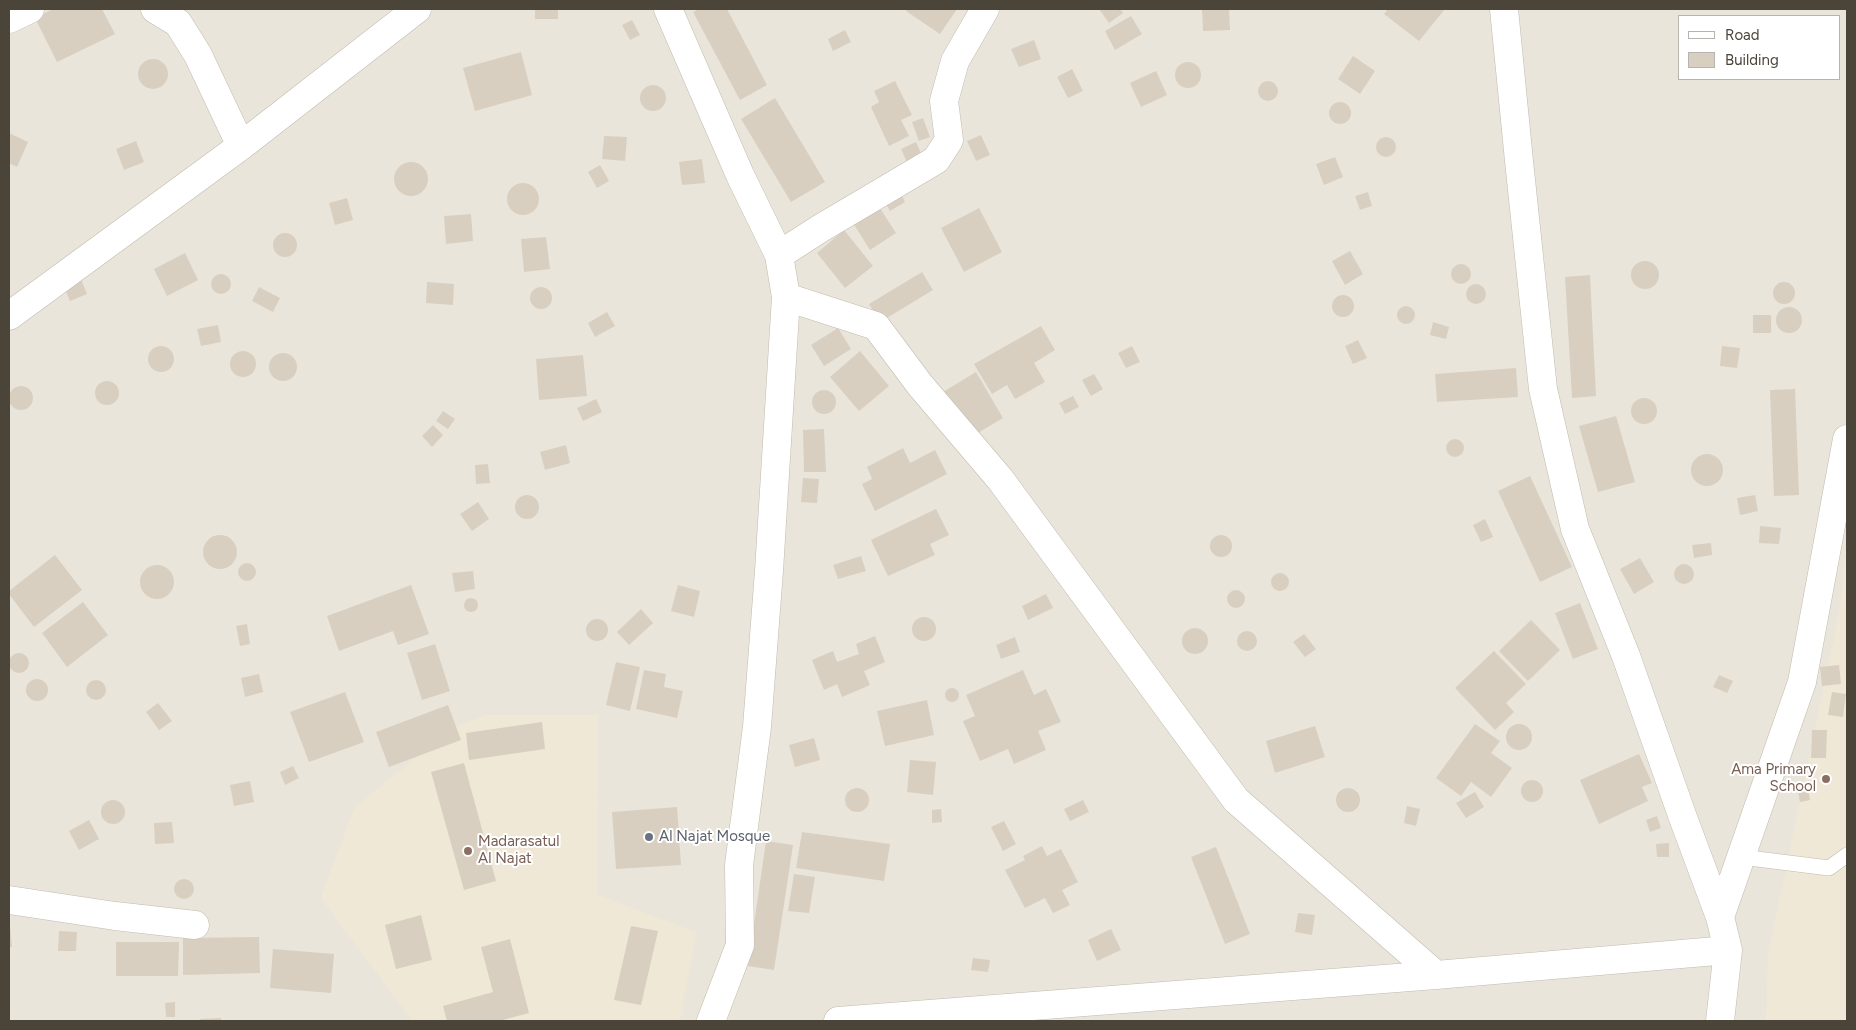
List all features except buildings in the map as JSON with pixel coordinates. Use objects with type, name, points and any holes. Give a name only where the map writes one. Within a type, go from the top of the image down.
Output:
[{"type":"street","points":[[9,19],[30,9]]},
{"type":"street","points":[[155,9],[178,23],[198,55],[241,146]]},
{"type":"street","points":[[9,316],[241,146],[417,9]]},
{"type":"street","points":[[668,9],[740,175],[779,255],[786,297],[757,727],[739,865],[740,945],[711,1021]]},
{"type":"street","points":[[779,255],[936,160],[949,140],[944,101],[955,61],[985,9]]},
{"type":"street","points":[[1504,9],[1544,389],[1575,529],[1626,656],[1720,916],[1728,950],[1720,1021]]},
{"type":"street","points":[[786,297],[876,326],[920,385],[1000,479],[1236,800],[1436,975]]},
{"type":"street","points":[[1720,916],[1802,682],[1847,439]]},
{"type":"street","points":[[9,900],[115,916],[195,925]]},
{"type":"street","points":[[838,1021],[1436,975],[1728,950]]},
{"type":"lane","points":[[1829,868],[1847,854]]},
{"type":"lane","points":[[1742,857],[1847,872]]},
{"type":"shaded area","points":[[9,9],[1847,9],[1847,1021],[9,1021]]},
{"type":"shaded area","name":"Ama Primary School","points":[[1847,528],[1847,1021],[1766,1021],[1768,955],[1841,604]]},
{"type":"shaded area","name":"Madarasatul Al Najat","points":[[485,715],[598,715],[597,895],[696,932],[680,1021],[412,1021],[321,898],[354,808],[452,728]]},
{"type":"place","name":"Ama Primary School","points":[[1826,779]]},
{"type":"place","name":"Al Najat Mosque","points":[[649,837]]},
{"type":"place","name":"Madarasatul Al Najat","points":[[468,851]]}]
